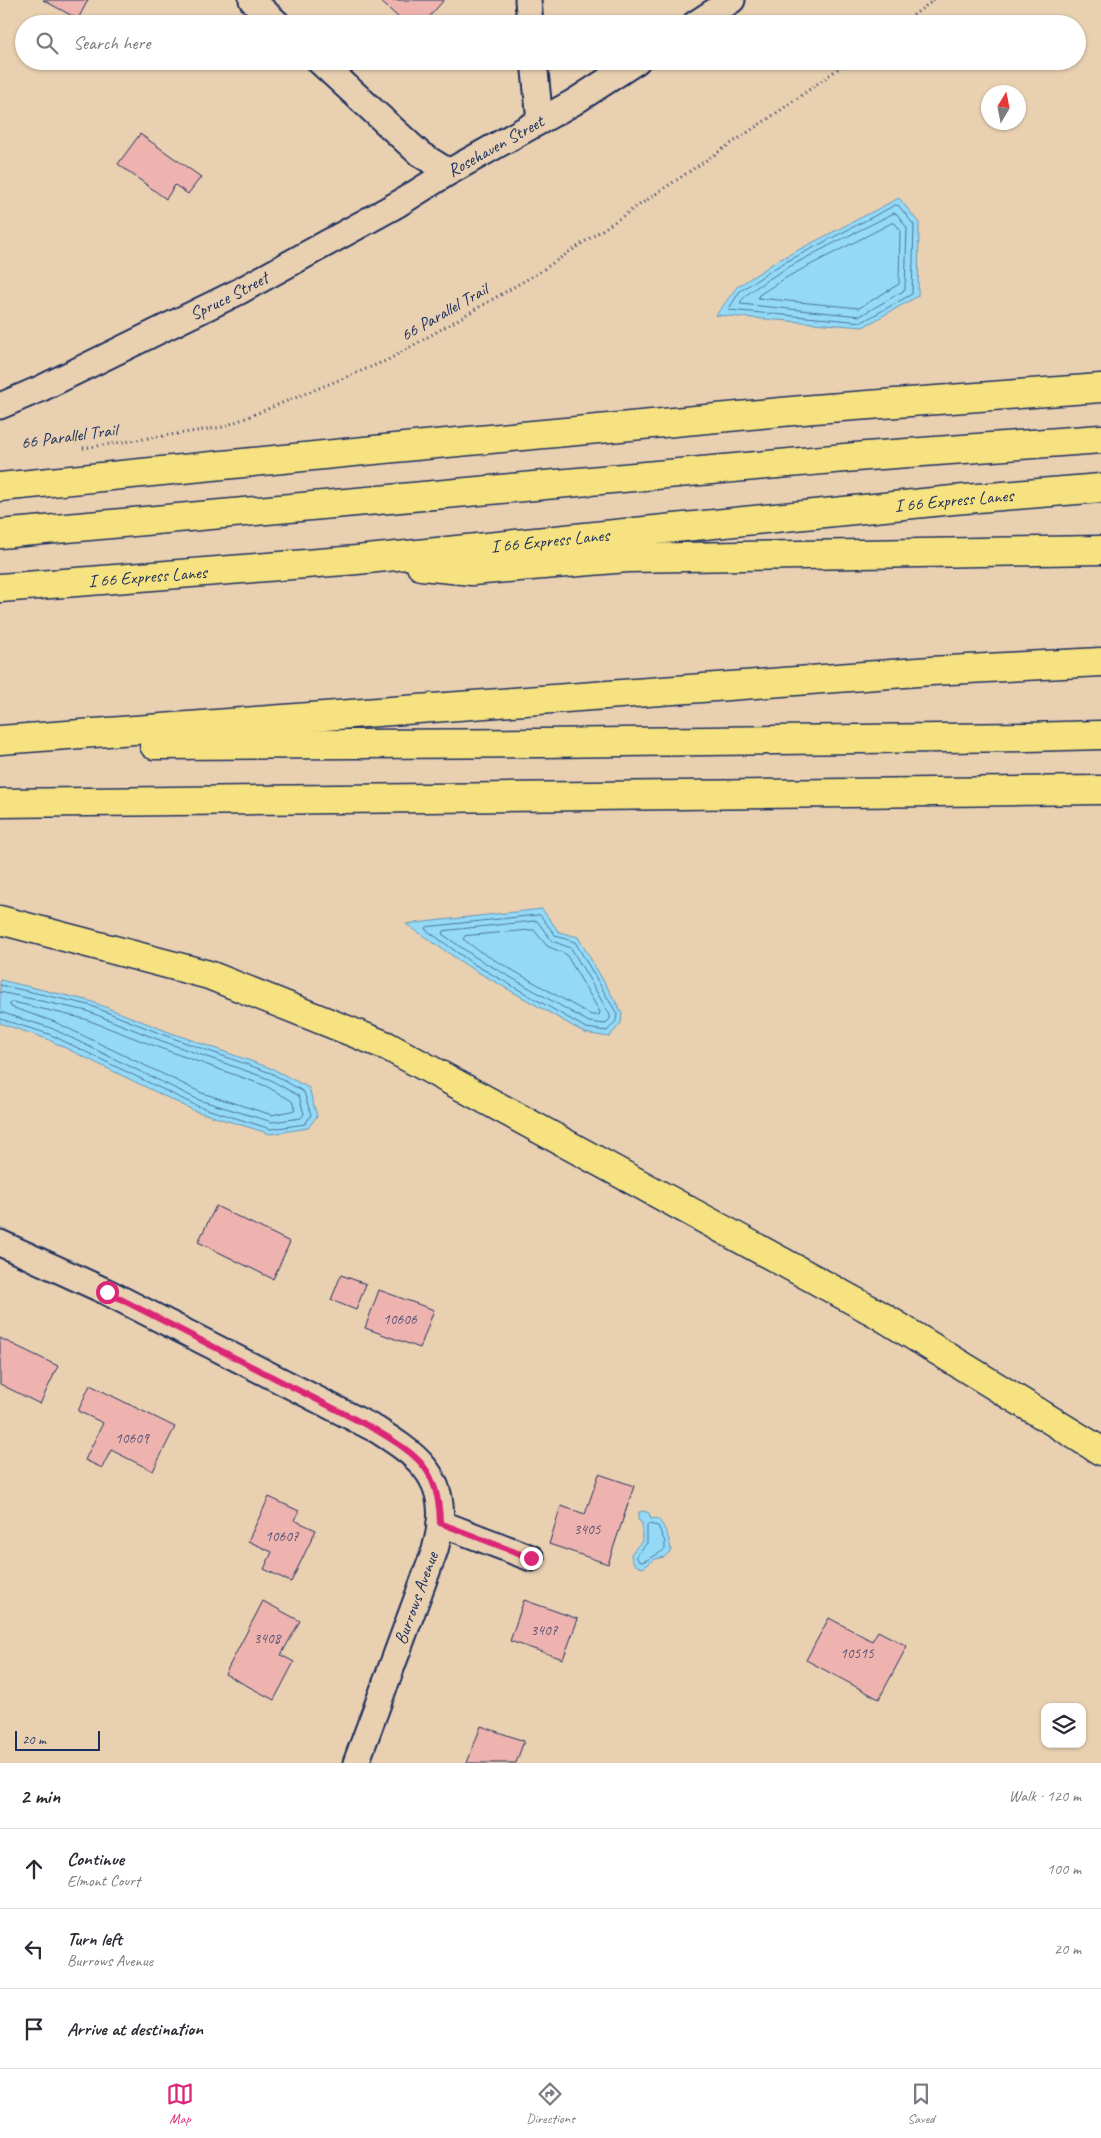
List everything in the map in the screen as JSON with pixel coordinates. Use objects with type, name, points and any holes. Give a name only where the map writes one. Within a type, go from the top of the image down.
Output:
[{"type":"highway","points":[[814,410],[1101,372]]},
{"type":"highway","points":[[0,488],[425,445],[814,410],[1101,388]]},
{"type":"highway","points":[[0,534],[867,456],[1101,439]]},
{"type":"highway","name":"I 66 Express Lanes","points":[[0,588],[357,560],[953,500],[1101,488]]},
{"type":"highway","points":[[357,560],[472,571],[627,558],[1101,550]]},
{"type":"highway","points":[[0,740],[930,671],[1101,662]]},
{"type":"highway","points":[[0,746],[541,743],[1101,735]]},
{"type":"highway","points":[[0,803],[1101,790]]},
{"type":"highway","points":[[0,920],[209,975],[387,1046],[583,1151],[878,1314],[1101,1451]]},
{"type":"street","points":[[252,0],[268,15]]},
{"type":"street","points":[[528,0],[529,15]]},
{"type":"street","points":[[709,15],[732,0]]},
{"type":"street","name":"Rosehaven Street","points":[[329,70],[420,154],[449,172],[574,102],[623,70]]},
{"type":"street","points":[[535,70],[540,121]]},
{"type":"street","name":"Spruce Street","points":[[0,406],[42,388],[238,292],[398,204],[449,172]]},
{"type":"street","name":"Burrows Avenue","points":[[0,1243],[107,1292],[376,1430],[408,1450],[424,1466],[434,1482],[440,1501],[440,1523],[435,1550],[356,1763]]},
{"type":"street","points":[[440,1523],[531,1558]]},
{"type":"path","points":[[913,15],[934,0]]},
{"type":"path","name":"66 Parallel Trail","points":[[78,449],[223,427],[388,360],[538,273],[721,151],[836,70]]},
{"type":"water","points":[[899,198],[919,223],[918,296],[863,327],[716,315],[737,287],[777,261]]},
{"type":"water","points":[[542,909],[559,932],[578,937],[622,1013],[621,1023],[609,1037],[585,1033],[469,967],[406,924]]},
{"type":"water","points":[[0,980],[90,1001],[166,1031],[273,1069],[309,1088],[317,1116],[308,1128],[271,1134],[195,1111],[47,1039],[0,1023]]},
{"type":"water","points":[[639,1512],[649,1513],[651,1519],[657,1518],[665,1529],[671,1551],[643,1568],[634,1564],[631,1554],[642,1541],[642,1523],[638,1520]]},
{"type":"building","points":[[43,0],[88,0],[80,15],[71,15]]},
{"type":"building","points":[[379,0],[444,0],[431,15],[396,15]]},
{"type":"building","points":[[140,134],[201,177],[188,194],[175,185],[166,199],[118,164]]},
{"type":"building","points":[[216,1206],[290,1242],[273,1279],[198,1242]]},
{"type":"building","points":[[341,1275],[366,1284],[356,1310],[331,1300]]},
{"type":"building","points":[[379,1290],[434,1310],[420,1348],[365,1328]]},
{"type":"building","points":[[0,1338],[58,1366],[40,1404],[0,1384]]},
{"type":"building","points":[[90,1385],[175,1427],[153,1471],[111,1450],[102,1468],[85,1460],[103,1423],[78,1411]]},
{"type":"building","points":[[599,1474],[634,1486],[608,1564],[549,1544],[561,1506],[585,1514]]},
{"type":"building","points":[[269,1497],[299,1511],[294,1520],[316,1530],[291,1582],[264,1569],[272,1552],[248,1541]]},
{"type":"building","points":[[524,1600],[578,1619],[563,1659],[510,1641]]},
{"type":"building","points":[[263,1601],[300,1621],[281,1655],[294,1662],[274,1700],[225,1674]]},
{"type":"building","points":[[829,1618],[872,1641],[878,1631],[907,1646],[879,1699],[806,1660]]},
{"type":"building","points":[[481,1726],[524,1741],[516,1763],[467,1763]]},
{"type":"route","points":[[107,1292],[376,1430],[408,1450],[424,1466],[434,1482],[440,1501],[440,1523],[531,1558]]}]
